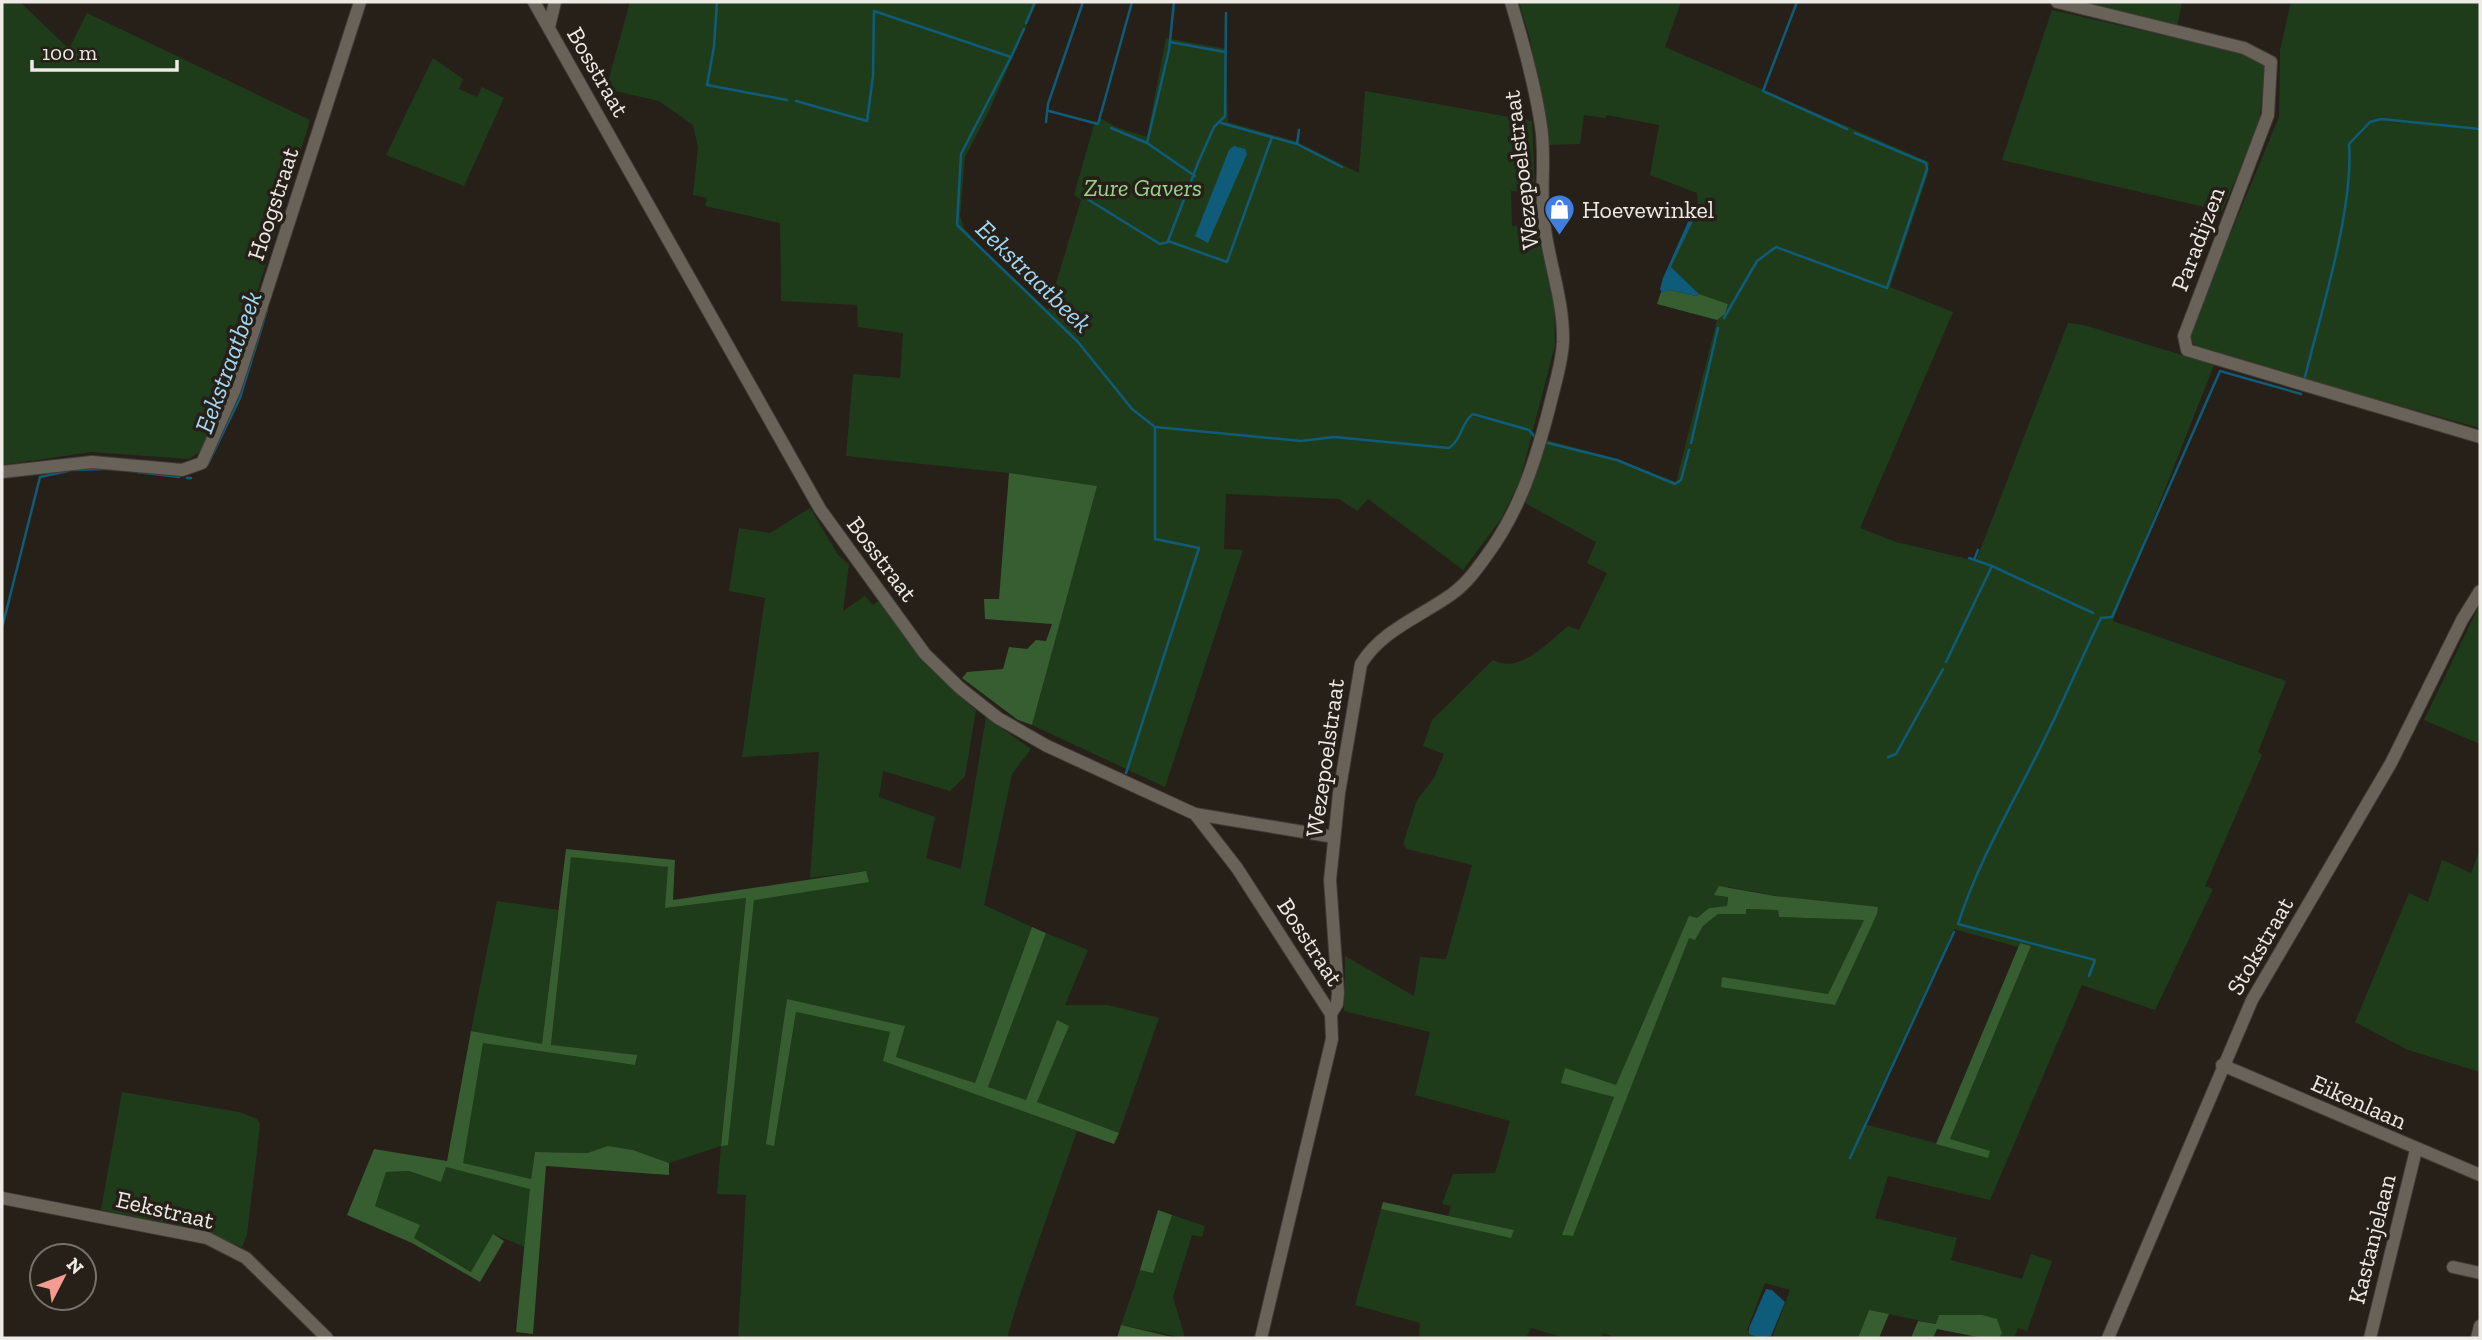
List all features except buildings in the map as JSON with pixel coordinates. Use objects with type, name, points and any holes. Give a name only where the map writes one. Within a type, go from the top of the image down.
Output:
[{"type":"street","name":"Hoogstraat","points":[[2,472],[92,462],[183,470],[202,463],[235,389],[360,2]]},
{"type":"street","name":"Bosstraat","points":[[535,2],[820,509],[925,654],[960,688],[998,718],[1048,746],[1195,814],[1237,868],[1331,1014]]},
{"type":"street","points":[[549,27],[555,2]]},
{"type":"street","name":"Wezepoelstraat","points":[[1261,1338],[1332,1039],[1331,1014],[1337,1004],[1338,993],[1331,888],[1334,837],[1361,664],[1375,644],[1452,594],[1469,579],[1490,552],[1519,505],[1533,470],[1559,370],[1562,329],[1554,261],[1544,224],[1542,127],[1525,46],[1511,2]]},
{"type":"street","name":"Paradijzen","points":[[2057,2],[2244,48],[2271,62],[2268,115],[2184,336],[2187,350],[2480,437]]},
{"type":"street","name":"Stokstraat","points":[[2108,1338],[2222,1065],[2252,1000],[2391,763],[2462,620],[2480,591]]},
{"type":"street","points":[[1195,814],[1334,837]]},
{"type":"street","name":"Eikenlaan","points":[[2222,1065],[2416,1150],[2480,1175]]},
{"type":"street","name":"Kastanjelaan","points":[[2370,1338],[2416,1150]]},
{"type":"street","name":"Eekstraat","points":[[2,1198],[207,1238],[246,1258],[327,1338]]},
{"type":"street","points":[[2453,1267],[2480,1273]]},
{"type":"street","points":[[2477,1338],[2480,1326]]},
{"type":"green space","points":[[2,2],[20,2],[69,49],[87,13],[310,120],[228,387],[201,451],[189,459],[91,452],[2,465]]},
{"type":"green space","name":"Zure Gavers","points":[[630,2],[1037,2],[989,111],[965,157],[960,216],[964,228],[977,243],[1048,310],[1081,200],[1074,195],[1095,121],[1099,122],[1100,118],[1116,127],[1147,137],[1166,38],[1226,49],[1228,122],[1295,141],[1359,173],[1365,91],[1532,121],[1535,192],[1511,191],[1512,226],[1538,224],[1554,298],[1555,345],[1520,480],[1501,519],[1463,570],[1368,499],[1357,511],[1339,499],[1226,494],[1224,549],[1243,550],[1165,787],[1032,725],[1096,486],[1009,473],[846,456],[853,374],[900,378],[903,333],[858,327],[857,305],[781,301],[780,223],[705,206],[707,198],[693,195],[698,147],[693,125],[659,101],[606,89]]},
{"type":"green space","points":[[1519,2],[1681,2],[1665,47],[1929,162],[1928,174],[1890,287],[1953,312],[1860,528],[1896,542],[1976,561],[2068,323],[2084,325],[2214,365],[2113,621],[2286,681],[2258,752],[2262,755],[2205,886],[2213,889],[2155,1010],[2082,985],[1990,1200],[1888,1176],[1875,1218],[1957,1238],[1951,1260],[2022,1279],[2031,1254],[2052,1261],[2027,1331],[2018,1328],[2014,1338],[1999,1338],[2002,1333],[1936,1324],[1869,1310],[1858,1338],[1772,1338],[1790,1290],[1765,1283],[1747,1330],[1770,1338],[1617,1338],[1603,1333],[1601,1338],[1565,1338],[1531,1328],[1526,1338],[1419,1338],[1420,1323],[1355,1305],[1381,1209],[1511,1238],[1513,1230],[1448,1216],[1451,1206],[1442,1204],[1453,1174],[1495,1173],[1510,1121],[1415,1095],[1430,1032],[1344,1011],[1345,956],[1414,996],[1420,957],[1446,959],[1472,865],[1407,849],[1403,844],[1417,800],[1434,778],[1444,754],[1423,746],[1432,720],[1493,660],[1503,664],[1523,660],[1543,648],[1568,626],[1579,630],[1607,573],[1587,563],[1596,542],[1525,503],[1547,440],[1617,459],[1676,482],[1717,320],[1725,314],[1728,304],[1699,294],[1671,267],[1698,208],[1697,193],[1650,175],[1659,125],[1607,115],[1605,118],[1584,115],[1580,144],[1548,145],[1530,39]],"holes":[[[1728,887],[1877,914],[1834,1005],[1722,978],[1828,994],[1864,920],[1779,917],[1778,910],[1746,909],[1746,914],[1718,914],[1703,926],[1695,939],[1689,937],[1573,1236],[1563,1235],[1614,1097],[1565,1069],[1616,1086],[1644,1019],[1697,918],[1709,908],[1727,906]],[[1954,929],[2018,947],[2020,943],[2031,946],[1950,1139],[1988,1157],[1864,1124]]]},
{"type":"green space","points":[[2070,2],[2182,2],[2177,27]]},
{"type":"green space","points":[[2291,2],[2480,2],[2480,428],[2199,350],[2188,336],[2279,117],[2280,50]]},
{"type":"green space","points":[[2052,10],[2237,52],[2263,61],[2265,67],[2259,125],[2222,211],[2002,160]]},
{"type":"green space","points":[[433,58],[463,79],[459,89],[477,97],[482,87],[504,98],[464,186],[386,155]]},
{"type":"green space","points":[[1670,290],[1696,296],[1699,294],[1728,304],[1725,314],[1717,320],[1657,304],[1661,292]]},
{"type":"green space","points":[[1009,473],[1097,486],[1032,725],[1018,720],[962,678],[967,672],[1003,669],[1009,647],[1027,649],[1036,640],[1046,641],[1052,624],[985,619],[984,599],[999,599]]},
{"type":"green space","points":[[810,508],[838,555],[849,564],[843,611],[865,596],[873,605],[880,600],[924,663],[976,710],[965,776],[950,791],[883,771],[879,797],[935,817],[926,858],[961,869],[986,717],[1031,749],[1012,774],[984,905],[1032,927],[975,1083],[896,1057],[904,1026],[787,1000],[774,1145],[796,1012],[891,1032],[884,1061],[1077,1131],[1007,1338],[738,1338],[746,1195],[717,1194],[721,1146],[669,1163],[633,1150],[608,1146],[587,1153],[535,1152],[531,1179],[462,1163],[483,1043],[635,1065],[636,1055],[551,1046],[571,856],[669,867],[666,908],[746,898],[721,1145],[728,1144],[754,899],[865,871],[810,878],[819,752],[742,757],[765,598],[729,591],[739,528],[770,533]]},
{"type":"green space","points":[[2480,604],[2480,744],[2424,720]]},
{"type":"green space","points":[[566,849],[675,860],[673,900],[866,871],[869,882],[754,900],[728,1145],[721,1146],[746,898],[665,908],[668,867],[571,857],[551,1045],[637,1055],[635,1065],[483,1043],[463,1163],[531,1179],[535,1152],[587,1153],[608,1146],[633,1150],[669,1163],[669,1175],[546,1166],[533,1334],[516,1332],[530,1189],[446,1167],[441,1182],[409,1171],[386,1172],[375,1206],[420,1225],[414,1238],[471,1272],[493,1234],[504,1241],[480,1282],[412,1243],[347,1215],[374,1149],[447,1161],[471,1031],[542,1044]]},
{"type":"green space","points":[[2480,850],[2480,1072],[2408,1050],[2355,1022],[2409,893],[2428,902],[2442,860],[2471,873]]},
{"type":"green space","points":[[1719,886],[1775,896],[1878,907],[1877,914],[1835,1005],[1721,987],[1722,977],[1828,994],[1864,920],[1779,917],[1778,910],[1746,909],[1746,914],[1718,914],[1703,926],[1695,940],[1689,938],[1573,1236],[1562,1235],[1614,1097],[1561,1083],[1565,1068],[1616,1085],[1689,916],[1697,918],[1709,908],[1727,906],[1728,897],[1714,895]]},
{"type":"green space","points":[[497,901],[558,910],[542,1045],[471,1031]]},
{"type":"green space","points":[[1032,927],[1046,933],[988,1087],[1026,1100],[1057,1020],[1069,1026],[1037,1102],[1119,1133],[1114,1144],[883,1061],[890,1032],[796,1012],[774,1146],[766,1144],[787,999],[905,1026],[896,1057],[975,1083]]},
{"type":"green space","points":[[1046,933],[1088,950],[1065,1005],[1108,1005],[1159,1018],[1119,1133],[1037,1102],[1068,1026],[1057,1020],[1026,1100],[988,1087]]},
{"type":"green space","points":[[2020,943],[2031,946],[1950,1139],[1990,1151],[1988,1158],[1936,1144]]},
{"type":"green space","points":[[122,1092],[239,1112],[257,1119],[260,1125],[247,1235],[242,1247],[196,1229],[101,1210]]},
{"type":"green space","points":[[446,1167],[531,1189],[525,1247],[493,1234],[472,1272],[414,1238],[419,1225],[375,1206],[386,1172],[409,1171],[441,1182]]},
{"type":"green space","points":[[1383,1202],[1514,1230],[1511,1238],[1381,1209]]},
{"type":"green space","points":[[1158,1210],[1172,1215],[1153,1273],[1140,1270]]},
{"type":"green space","points":[[1172,1215],[1205,1226],[1202,1237],[1192,1235],[1173,1297],[1185,1338],[1121,1325],[1140,1270],[1153,1272]]},
{"type":"green space","points":[[1869,1310],[1889,1314],[1879,1338],[1858,1338]]},
{"type":"green space","points":[[1939,1315],[1982,1315],[1997,1319],[2002,1333],[1999,1338],[1983,1338],[1937,1329],[1933,1338],[1911,1338],[1918,1321],[1936,1324]]},
{"type":"green space","points":[[1121,1325],[1176,1338],[1117,1338]]},
{"type":"water","points":[[1234,146],[1245,149],[1247,154],[1208,243],[1195,236],[1229,150]]},
{"type":"water","points":[[1691,215],[1693,221],[1671,267],[1699,294],[1696,296],[1670,290],[1662,293],[1660,289],[1663,278]]},
{"type":"water","points":[[1766,1289],[1772,1290],[1785,1302],[1771,1336],[1760,1338],[1749,1334],[1749,1328]]},
{"type":"waterway","name":"Eekstraatbeek","points":[[717,2],[714,46],[707,85],[787,100]]},
{"type":"waterway","points":[[1026,23],[1035,2]]},
{"type":"waterway","points":[[1046,122],[1048,104],[1083,2]]},
{"type":"waterway","points":[[1049,111],[1098,124],[1132,2]]},
{"type":"waterway","points":[[1147,143],[1169,50],[1174,2]]},
{"type":"waterway","name":"Eekstraatbeek","points":[[1797,2],[1763,91],[1847,129]]},
{"type":"waterway","name":"Eekstraatbeek","points":[[796,101],[867,121],[873,76],[874,11],[1011,57],[961,154],[957,225],[1078,342],[1132,409],[1155,427],[1301,441],[1334,437],[1449,448],[1473,414],[1529,430],[1535,437]]},
{"type":"waterway","points":[[1226,13],[1225,116],[1214,127],[1168,241],[1227,262],[1272,137]]},
{"type":"waterway","points":[[1011,57],[1024,29]]},
{"type":"waterway","points":[[1170,42],[1225,52]]},
{"type":"waterway","points":[[2305,377],[2341,229],[2349,170],[2349,144],[2370,122],[2381,119],[2480,129]]},
{"type":"waterway","points":[[1221,123],[1297,144],[1342,167]]},
{"type":"waterway","points":[[1111,128],[1147,143],[1195,176]]},
{"type":"waterway","points":[[1297,144],[1299,130]]},
{"type":"waterway","name":"Eekstraatbeek","points":[[1724,318],[1757,261],[1776,247],[1887,288],[1927,169],[1926,163],[1855,133]]},
{"type":"waterway","points":[[1084,197],[1160,244],[1168,242]]},
{"type":"waterway","name":"Eekstraatbeek","points":[[208,464],[240,398],[267,310]]},
{"type":"waterway","name":"Eekstraatbeek","points":[[1691,443],[1718,328]]},
{"type":"waterway","points":[[2089,976],[2095,960],[1958,924],[1967,899],[1988,850],[2049,730],[2101,618],[2112,617],[2220,371],[2301,394]]},
{"type":"waterway","points":[[1126,773],[1199,548],[1155,539],[1155,428]]},
{"type":"waterway","name":"Eekstraatbeek","points":[[1548,443],[1617,460],[1675,484],[1681,480],[1689,450]]},
{"type":"waterway","name":"Eekstraatbeek","points":[[74,470],[103,469]]},
{"type":"waterway","name":"Eekstraatbeek","points":[[2,628],[40,477],[68,471]]},
{"type":"waterway","name":"Eekstraatbeek","points":[[137,472],[179,477]]},
{"type":"waterway","points":[[1974,560],[1978,550]]},
{"type":"waterway","points":[[1969,558],[1992,566]]},
{"type":"waterway","points":[[1946,662],[1992,566],[2093,613]]},
{"type":"waterway","points":[[1888,757],[1896,754],[1943,669]]},
{"type":"waterway","points":[[1850,1158],[1954,932]]},
{"type":"place","name":"Hoevewinkel","points":[[1559,237]]}]
